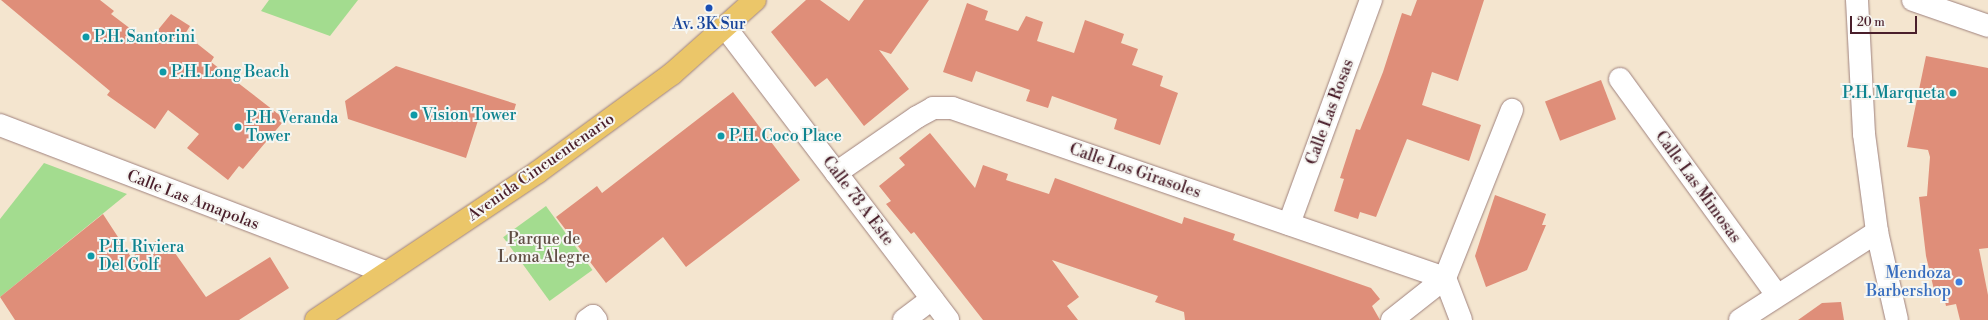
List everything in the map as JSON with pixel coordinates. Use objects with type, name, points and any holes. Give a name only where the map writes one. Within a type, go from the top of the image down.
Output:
[{"type":"main road","name":"Avenida Cincuentenario","points":[[316,320],[538,172],[672,74],[755,0]]},
{"type":"street","name":"Calle Las Rosas","points":[[1289,224],[1371,0]]},
{"type":"street","points":[[1857,0],[1864,134],[1877,232],[1897,320]]},
{"type":"street","points":[[1913,0],[1988,26]]},
{"type":"street","name":"Calle 78 A Este","points":[[725,27],[948,320]]},
{"type":"street","name":"Calle Las Mimosas","points":[[1620,79],[1776,294]]},
{"type":"street","name":"Calle Los Girasoles","points":[[836,173],[917,117],[933,108],[952,108],[1445,278]]},
{"type":"street","points":[[1392,320],[1445,278],[1512,110]]},
{"type":"street","name":"Calle Las Amapolas","points":[[0,125],[387,273]]},
{"type":"street","points":[[1740,320],[1776,294],[1877,232]]},
{"type":"street","points":[[1445,278],[1461,320]]},
{"type":"street","points":[[904,320],[932,299]]},
{"type":"green space","points":[[269,0],[358,0],[330,36],[261,11]]},
{"type":"green space","points":[[44,163],[127,194],[0,297],[0,219]]},
{"type":"green space","name":"Parque de Loma Alegre","points":[[546,206],[592,270],[550,301],[503,237]]},
{"type":"building","points":[[1,0],[100,0],[114,11],[111,14],[148,42],[171,14],[190,26],[185,34],[214,57],[211,62],[282,117],[279,121],[282,123],[243,169],[239,166],[228,180],[187,148],[199,134],[168,110],[155,129],[107,95],[110,91]]},
{"type":"building","points":[[806,0],[820,0],[849,21],[864,0],[929,0],[891,54],[879,50],[909,89],[864,126],[827,78],[815,87],[771,32]]},
{"type":"building","points":[[1417,0],[1484,0],[1458,81],[1432,72],[1422,105],[1481,125],[1469,161],[1407,139],[1376,217],[1360,212],[1358,219],[1334,211],[1344,179],[1340,178],[1356,129],[1360,130],[1383,72],[1402,13],[1411,16]]},
{"type":"building","points":[[967,3],[988,11],[985,20],[1018,31],[1026,16],[1043,22],[1037,41],[1074,53],[1085,20],[1124,34],[1121,43],[1138,49],[1132,65],[1163,76],[1160,86],[1178,93],[1160,145],[1114,129],[1117,119],[1052,96],[1048,108],[1026,101],[1030,90],[976,71],[972,82],[943,72]]},
{"type":"building","points":[[1926,56],[1988,68],[1988,248],[1979,249],[1988,295],[1988,320],[1960,320],[1956,304],[1946,306],[1943,292],[1935,294],[1926,256],[1919,197],[1927,196],[1930,157],[1928,150],[1907,147]]},
{"type":"building","name":"Vision Tower","points":[[396,66],[516,104],[511,121],[481,111],[466,158],[348,119],[345,101]]},
{"type":"building","points":[[1601,80],[1616,119],[1560,141],[1545,102]]},
{"type":"building","name":"P.H. Coco Place","points":[[733,92],[800,180],[686,267],[663,237],[606,283],[556,217],[597,186],[602,193]]},
{"type":"building","points":[[930,133],[975,188],[983,165],[1008,174],[1006,180],[1049,194],[1055,178],[1182,224],[1184,217],[1235,234],[1233,240],[1371,288],[1380,299],[1372,306],[1380,320],[1185,320],[1184,312],[1155,302],[1158,296],[1052,260],[1079,297],[1067,306],[1078,320],[983,320],[914,232],[911,234],[886,204],[891,201],[879,186],[905,165],[899,158]]},
{"type":"building","points":[[1495,195],[1546,214],[1542,225],[1546,225],[1527,270],[1486,287],[1475,256]]},
{"type":"building","name":"P.H. Riviera Del Golf","points":[[103,214],[131,257],[159,239],[166,249],[170,246],[206,297],[270,257],[289,288],[239,320],[15,320],[0,297]]},
{"type":"building","points":[[1841,302],[1844,320],[1798,320],[1822,303]]},
{"type":"place","name":"Av. 3K Sur","points":[[709,8]]},
{"type":"place","name":"P.H. Santorini","points":[[86,37]]},
{"type":"place","name":"P.H. Long Beach","points":[[163,72]]},
{"type":"place","name":"P.H. Marqueta","points":[[1953,93]]},
{"type":"place","name":"Vision Tower","points":[[414,115]]},
{"type":"place","name":"P.H. Veranda Tower","points":[[238,127]]},
{"type":"place","name":"P.H. Coco Place","points":[[721,136]]},
{"type":"place","name":"P.H. Riviera Del Golf","points":[[91,256]]},
{"type":"place","name":"Mendoza Barbershop","points":[[1959,282]]}]
